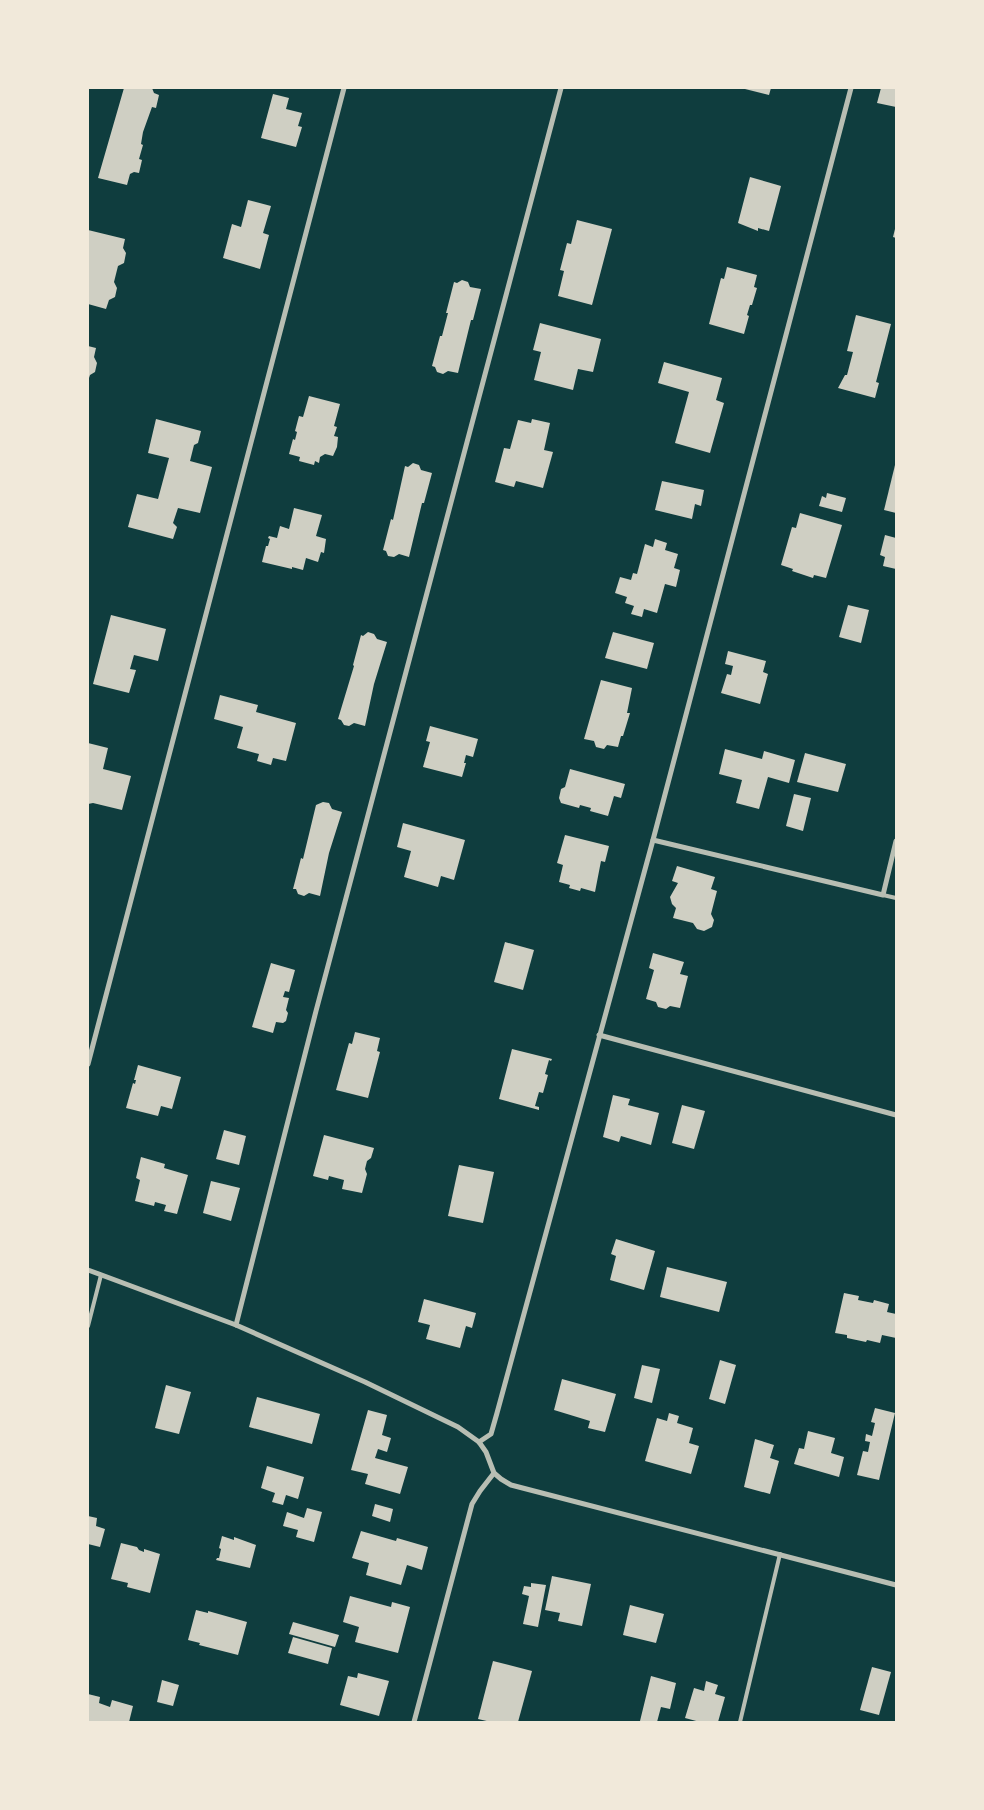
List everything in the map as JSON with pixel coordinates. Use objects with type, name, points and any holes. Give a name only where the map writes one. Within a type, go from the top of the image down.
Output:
[{"type":"street","points":[[88,1064],[344,88]]},
{"type":"street","points":[[236,1325],[318,1001],[561,88]]},
{"type":"street","points":[[479,1442],[491,1434],[497,1413],[653,840],[851,88]]},
{"type":"street","points":[[653,840],[883,895],[896,841]]},
{"type":"street","points":[[599,1036],[896,1116]]},
{"type":"street","points":[[88,1270],[236,1325],[374,1386],[458,1427],[479,1442],[486,1452],[494,1473],[511,1485],[896,1585]]},
{"type":"street","points":[[414,1722],[472,1504],[480,1490],[494,1473]]},
{"type":"lane","points":[[883,895],[896,898]]},
{"type":"lane","points":[[88,1326],[101,1275]]},
{"type":"lane","points":[[740,1722],[780,1554]]},
{"type":"building","points":[[124,88],[152,88],[154,93],[159,95],[156,108],[152,107],[143,132],[141,144],[143,145],[139,159],[142,160],[139,173],[134,172],[130,174],[127,185],[98,178]]},
{"type":"building","points":[[741,88],[771,88],[769,95]]},
{"type":"building","points":[[881,88],[896,88],[896,107],[877,103]]},
{"type":"building","points":[[273,94],[289,98],[286,109],[302,113],[298,126],[302,127],[296,147],[261,138]]},
{"type":"building","points":[[750,177],[781,186],[769,231],[758,228],[758,231],[738,223]]},
{"type":"building","points":[[248,200],[271,206],[263,233],[269,235],[260,269],[223,258],[232,224],[241,227]]},
{"type":"building","points":[[577,220],[612,229],[592,305],[558,296],[564,271],[560,270],[567,243],[571,244]]},
{"type":"building","points":[[896,225],[896,238],[893,237]]},
{"type":"building","points":[[88,230],[125,239],[123,248],[126,253],[124,263],[118,266],[114,282],[117,288],[115,297],[109,300],[106,309],[88,304]]},
{"type":"building","points":[[727,267],[757,275],[754,287],[757,288],[747,315],[749,316],[744,334],[709,324],[721,278],[724,279]]},
{"type":"building","points":[[462,280],[468,282],[470,287],[481,289],[458,373],[448,371],[443,374],[437,372],[435,367],[432,366],[440,336],[442,336],[454,282],[457,283]]},
{"type":"building","points":[[856,315],[891,324],[876,382],[879,383],[875,398],[838,388],[845,375],[847,375],[853,352],[847,351]]},
{"type":"building","points":[[540,323],[601,339],[593,372],[578,369],[573,390],[534,380],[541,352],[533,350]]},
{"type":"building","points":[[88,346],[96,348],[94,357],[97,363],[95,372],[90,375],[88,381]]},
{"type":"building","points":[[664,362],[722,378],[716,400],[724,403],[710,453],[675,443],[689,392],[658,383]]},
{"type":"building","points":[[309,396],[340,404],[334,426],[337,427],[334,436],[338,437],[337,447],[333,456],[325,454],[320,457],[319,463],[315,461],[314,465],[299,461],[300,457],[289,454],[293,439],[295,440],[299,416],[303,417]]},
{"type":"building","points":[[156,419],[201,431],[198,443],[194,445],[190,461],[212,467],[200,513],[178,508],[173,523],[177,527],[173,539],[128,527],[137,494],[158,499],[169,458],[148,453]]},
{"type":"building","points":[[532,419],[550,423],[544,450],[553,452],[543,488],[516,481],[514,487],[495,482],[504,448],[510,449],[518,420],[531,423]]},
{"type":"building","points":[[896,461],[896,513],[884,510]]},
{"type":"building","points":[[413,463],[419,465],[421,470],[432,473],[424,503],[422,503],[409,557],[399,554],[394,557],[388,556],[386,551],[383,550],[391,519],[393,520],[405,466],[408,467]]},
{"type":"building","points":[[662,481],[704,490],[701,506],[695,504],[692,519],[655,510]]},
{"type":"building","points":[[827,493],[846,498],[842,512],[819,506],[822,496],[826,498]]},
{"type":"building","points":[[294,508],[322,515],[316,536],[326,539],[324,553],[321,552],[318,562],[306,558],[303,570],[262,562],[270,539],[268,538],[269,536],[277,538],[280,526],[289,529]]},
{"type":"building","points":[[800,513],[842,525],[826,578],[814,575],[813,578],[781,565],[792,527],[796,528]]},
{"type":"building","points":[[885,535],[896,538],[896,569],[883,566],[885,557],[880,555]]},
{"type":"building","points":[[655,539],[667,543],[665,550],[678,554],[674,568],[680,570],[676,587],[665,584],[657,613],[644,609],[642,617],[631,614],[634,606],[625,603],[627,597],[615,593],[620,577],[631,580],[633,573],[637,574],[645,544],[653,547]]},
{"type":"building","points":[[848,605],[869,610],[861,643],[839,637]]},
{"type":"building","points":[[111,615],[166,629],[158,661],[134,655],[130,669],[136,670],[129,693],[93,684]]},
{"type":"building","points":[[368,632],[374,634],[377,639],[387,642],[374,684],[365,726],[354,723],[349,726],[344,725],[338,719],[361,635],[363,636]]},
{"type":"building","points":[[613,632],[654,643],[647,669],[605,658]]},
{"type":"building","points":[[728,651],[766,661],[763,672],[768,674],[760,704],[721,693],[727,674],[731,675],[733,666],[725,664]]},
{"type":"building","points":[[601,680],[632,688],[627,713],[630,713],[618,747],[607,745],[604,749],[596,747],[594,741],[584,739]]},
{"type":"building","points":[[220,695],[258,705],[256,712],[296,723],[286,761],[273,758],[271,765],[257,761],[259,754],[237,748],[243,727],[214,719]]},
{"type":"building","points":[[430,726],[478,739],[473,757],[466,755],[462,777],[423,767],[430,742],[426,741]]},
{"type":"building","points":[[88,743],[108,748],[103,769],[131,776],[122,810],[93,803],[88,804]]},
{"type":"building","points":[[725,749],[762,759],[764,751],[795,760],[789,783],[768,777],[759,809],[736,803],[742,780],[719,774]]},
{"type":"building","points":[[805,753],[846,764],[838,792],[797,782]]},
{"type":"building","points":[[570,769],[625,784],[621,798],[614,796],[608,816],[590,811],[591,808],[580,805],[579,808],[561,803],[559,798],[561,789],[565,787]]},
{"type":"building","points":[[794,794],[811,798],[803,831],[786,826]]},
{"type":"building","points":[[323,802],[329,803],[332,809],[342,812],[329,853],[320,896],[309,893],[304,896],[298,894],[296,889],[293,889],[301,858],[303,859],[316,805]]},
{"type":"building","points":[[403,823],[465,840],[454,880],[441,876],[438,887],[404,877],[411,851],[397,847]]},
{"type":"building","points":[[565,835],[609,846],[605,862],[601,861],[595,892],[581,888],[580,891],[569,888],[570,885],[559,882],[563,865],[557,863]]},
{"type":"building","points":[[677,866],[715,877],[711,889],[717,891],[711,914],[714,920],[712,927],[704,931],[697,929],[693,923],[673,918],[676,908],[672,904],[670,897],[678,883],[672,881]]},
{"type":"building","points":[[505,942],[534,950],[523,990],[494,982]]},
{"type":"building","points":[[653,953],[684,962],[680,974],[688,976],[680,1008],[670,1006],[666,1009],[658,1007],[656,1002],[646,999],[654,970],[649,968]]},
{"type":"building","points":[[271,963],[295,970],[289,992],[285,991],[283,997],[289,998],[286,1021],[283,1023],[276,1022],[273,1033],[252,1027]]},
{"type":"building","points":[[355,1032],[380,1038],[377,1051],[380,1052],[368,1098],[336,1090],[349,1043],[352,1044]]},
{"type":"building","points":[[512,1049],[552,1059],[551,1061],[549,1060],[545,1074],[548,1075],[543,1093],[539,1092],[535,1106],[539,1107],[539,1110],[499,1099]]},
{"type":"building","points":[[138,1065],[181,1077],[172,1109],[161,1106],[158,1116],[126,1108],[133,1083],[135,1084],[136,1080],[134,1080]]},
{"type":"building","points":[[613,1095],[630,1099],[628,1105],[659,1113],[651,1145],[621,1136],[619,1142],[603,1137]]},
{"type":"building","points":[[682,1105],[705,1111],[694,1149],[672,1143]]},
{"type":"building","points":[[224,1130],[246,1136],[239,1165],[216,1159]]},
{"type":"building","points":[[324,1135],[374,1148],[371,1158],[367,1161],[365,1169],[367,1174],[362,1193],[342,1189],[344,1180],[329,1176],[328,1180],[313,1176]]},
{"type":"building","points":[[141,1157],[165,1164],[164,1168],[188,1175],[177,1214],[164,1211],[166,1205],[155,1202],[154,1206],[135,1201],[140,1180],[136,1178]]},
{"type":"building","points":[[459,1165],[494,1172],[483,1223],[448,1216]]},
{"type":"building","points":[[211,1181],[240,1188],[231,1221],[203,1213]]},
{"type":"building","points":[[616,1239],[655,1251],[644,1290],[610,1280],[616,1256],[611,1254]]},
{"type":"building","points":[[667,1267],[727,1282],[719,1312],[660,1297]]},
{"type":"building","points":[[844,1293],[859,1296],[858,1300],[873,1303],[874,1300],[889,1304],[887,1312],[896,1314],[896,1338],[882,1335],[880,1343],[867,1340],[866,1342],[835,1333]]},
{"type":"building","points":[[424,1299],[476,1313],[472,1328],[466,1326],[460,1348],[426,1339],[430,1325],[418,1322]]},
{"type":"building","points":[[720,1360],[736,1365],[725,1404],[709,1399]]},
{"type":"building","points":[[642,1365],[660,1369],[652,1403],[634,1398]]},
{"type":"building","points":[[562,1379],[616,1394],[605,1432],[588,1428],[590,1421],[554,1410]]},
{"type":"building","points":[[166,1385],[191,1392],[179,1434],[155,1428]]},
{"type":"building","points":[[257,1397],[320,1414],[312,1444],[249,1427]]},
{"type":"building","points":[[875,1408],[895,1413],[879,1480],[857,1475],[863,1451],[868,1452],[870,1442],[865,1441],[866,1434],[872,1436],[875,1423],[871,1422]]},
{"type":"building","points":[[368,1410],[387,1415],[382,1435],[391,1438],[387,1452],[378,1449],[375,1458],[408,1467],[400,1494],[365,1484],[368,1474],[351,1470]]},
{"type":"building","points":[[669,1413],[679,1416],[677,1423],[693,1428],[689,1443],[699,1446],[691,1474],[645,1461],[657,1418],[667,1421]]},
{"type":"building","points":[[808,1431],[835,1438],[831,1453],[844,1457],[839,1477],[794,1464],[799,1448],[804,1449]]},
{"type":"building","points":[[755,1439],[774,1445],[770,1458],[779,1461],[770,1494],[744,1487]]},
{"type":"building","points":[[267,1466],[304,1477],[298,1499],[286,1495],[283,1505],[272,1502],[275,1493],[261,1488]]},
{"type":"building","points":[[375,1504],[393,1509],[390,1522],[372,1516]]},
{"type":"building","points":[[307,1508],[322,1512],[314,1542],[296,1537],[298,1530],[283,1526],[287,1512],[304,1518]]},
{"type":"building","points":[[88,1516],[97,1518],[96,1526],[105,1529],[100,1547],[88,1544]]},
{"type":"building","points":[[361,1531],[396,1541],[397,1538],[428,1547],[422,1570],[407,1565],[401,1585],[366,1575],[369,1563],[352,1558]]},
{"type":"building","points":[[222,1536],[234,1540],[234,1537],[256,1545],[250,1568],[216,1560],[219,1558]]},
{"type":"building","points":[[121,1543],[137,1547],[144,1552],[144,1549],[160,1554],[150,1593],[127,1587],[128,1583],[111,1579]]},
{"type":"building","points":[[552,1576],[591,1584],[582,1626],[558,1621],[560,1613],[545,1610]]},
{"type":"building","points":[[531,1583],[546,1585],[538,1627],[523,1624],[529,1596],[522,1594],[524,1586],[531,1587]]},
{"type":"building","points":[[350,1596],[391,1607],[392,1602],[410,1607],[398,1653],[355,1642],[359,1627],[343,1622]]},
{"type":"building","points":[[630,1605],[664,1614],[656,1643],[623,1635]]},
{"type":"building","points":[[196,1610],[208,1613],[208,1611],[247,1622],[238,1655],[199,1645],[200,1643],[188,1640]]},
{"type":"building","points":[[293,1622],[339,1635],[335,1647],[289,1634]]},
{"type":"building","points":[[293,1637],[332,1648],[328,1664],[288,1653]]},
{"type":"building","points":[[493,1661],[532,1671],[518,1722],[491,1722],[478,1719]]},
{"type":"building","points":[[872,1667],[891,1672],[879,1715],[860,1710]]},
{"type":"building","points":[[358,1673],[389,1681],[379,1716],[340,1705],[348,1676],[357,1678]]},
{"type":"building","points":[[651,1676],[676,1683],[670,1709],[661,1707],[657,1722],[640,1721]]},
{"type":"building","points":[[162,1680],[179,1685],[173,1706],[157,1702]]},
{"type":"building","points":[[706,1681],[718,1685],[715,1694],[725,1697],[718,1722],[700,1722],[685,1718],[694,1688],[704,1691]]},
{"type":"building","points":[[88,1694],[100,1697],[99,1703],[110,1707],[112,1700],[133,1706],[129,1722],[88,1722]]}]
